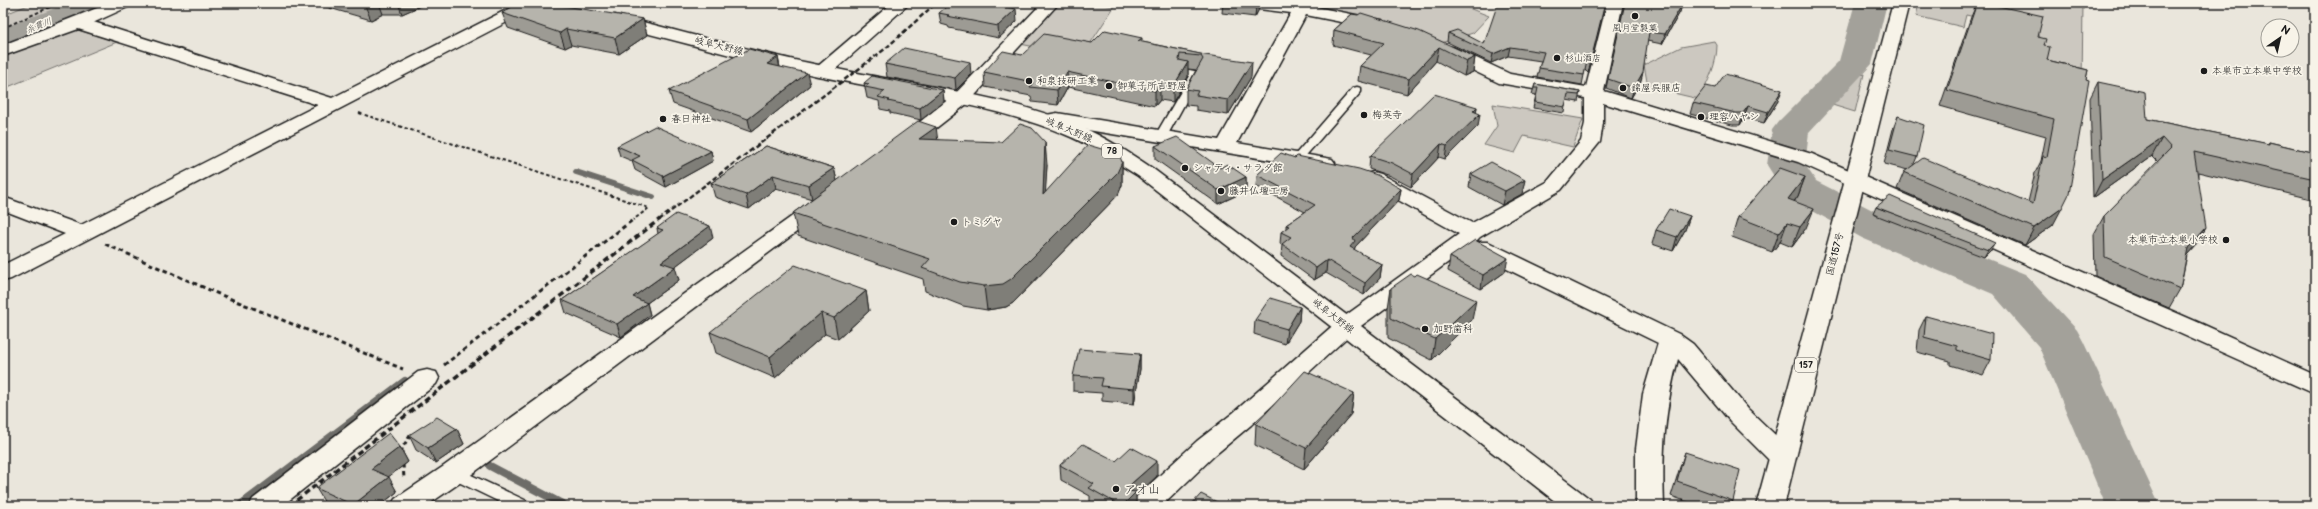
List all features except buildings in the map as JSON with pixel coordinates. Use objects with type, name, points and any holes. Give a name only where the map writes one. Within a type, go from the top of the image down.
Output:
[{"type":"main road","points":[[3,50],[78,23],[124,3]]},
{"type":"main road","points":[[3,274],[332,104],[532,3]]},
{"type":"main road","points":[[823,71],[902,3]]},
{"type":"main road","points":[[890,154],[934,122],[961,99],[1052,3]]},
{"type":"main road","points":[[1251,3],[1301,9],[1352,18],[1395,29]]},
{"type":"main road","points":[[1144,506],[1206,448],[1242,419],[1346,326],[1468,236],[1554,186],[1590,142],[1594,123],[1594,94],[1615,3]]},
{"type":"main road","name":"国道157号","points":[[1770,506],[1901,3]]},
{"type":"main road","points":[[1225,146],[1301,9]]},
{"type":"main road","name":"岐阜大野線","points":[[598,16],[823,71],[961,99],[1048,120],[1092,139],[1133,163],[1580,506]]},
{"type":"main road","points":[[78,23],[332,104]]},
{"type":"main road","points":[[1429,42],[1505,79],[1594,94],[1770,146],[1805,158],[2194,329],[2315,385]]},
{"type":"main road","points":[[1048,120],[1057,119],[1298,158],[1347,169],[1382,182],[1468,236],[1671,340],[1684,350],[1739,415],[1782,457]]},
{"type":"main road","points":[[408,504],[454,473],[835,194]]},
{"type":"main road","points":[[3,203],[82,233]]},
{"type":"main road","points":[[1650,506],[1649,449],[1655,402],[1671,340]]},
{"type":"main road","points":[[263,506],[427,378]]},
{"type":"lane","points":[[1161,136],[1196,74],[1184,72]]},
{"type":"lane","points":[[1298,158],[1333,120],[1357,90]]},
{"type":"lane","points":[[454,473],[522,506]]},
{"type":"path","points":[[3,28],[59,3]]},
{"type":"path","points":[[82,233],[222,295],[427,378],[648,208],[332,104]]},
{"type":"path","points":[[402,455],[402,448],[412,433]]},
{"type":"path","points":[[403,462],[408,504]]},
{"type":"shaded area","points":[[33,3],[83,3],[63,13],[86,3],[107,3],[3,45],[3,15]]},
{"type":"shaded area","points":[[1060,3],[1098,3],[1114,7],[1082,56],[1020,44]]},
{"type":"shaded area","points":[[1318,3],[1456,3],[1489,16],[1473,33],[1441,43],[1314,8]]},
{"type":"shaded area","points":[[1919,3],[2083,3],[2082,85],[2051,78],[2038,31],[1966,15],[1963,27],[1916,16]]},
{"type":"shaded area","points":[[72,28],[117,42],[3,89],[3,54]]},
{"type":"shaded area","points":[[1714,41],[1717,45],[1717,52],[1714,66],[1699,99],[1648,87],[1644,65],[1681,47]]},
{"type":"shaded area","points":[[1864,74],[1855,112],[1829,104],[1849,77]]},
{"type":"shaded area","points":[[1493,104],[1583,119],[1573,147],[1524,136],[1515,153],[1484,145],[1497,126]]},
{"type":"waterway","name":"糸貫川","points":[[3,40],[97,3]]},
{"type":"waterway","points":[[1871,3],[1855,64],[1791,130],[1786,165],[1801,189],[1877,229],[2009,284],[2060,341],[2133,506]]},
{"type":"waterway","points":[[576,172],[653,197]]},
{"type":"waterway","points":[[239,506],[405,381]]},
{"type":"waterway","points":[[490,466],[566,506]]},
{"type":"railway","points":[[659,220],[885,49],[936,3]]},
{"type":"railway","points":[[289,506],[660,219]]},
{"type":"place","name":"風月堂製菓","points":[[1635,16]]},
{"type":"place","name":"杉山酒店","points":[[1557,58]]},
{"type":"place","name":"本巣市立本巣中学校","points":[[2204,71]]},
{"type":"place","name":"和泉技研工業","points":[[1029,81]]},
{"type":"place","name":"御菓子所吉野屋","points":[[1109,86]]},
{"type":"place","name":"錦屋呉服店","points":[[1623,88]]},
{"type":"place","name":"梅英寺","points":[[1364,115]]},
{"type":"place","name":"理容ハヤシ","points":[[1701,117]]},
{"type":"place","name":"春日神社","points":[[663,119]]},
{"type":"place","name":"シャディ・サラダ館","points":[[1185,168]]},
{"type":"place","name":"藤井仏壇工房","points":[[1221,191]]},
{"type":"place","name":"トミダヤ","points":[[954,222]]},
{"type":"place","name":"本巣市立本巣小学校","points":[[2226,240]]},
{"type":"place","name":"加野歯科","points":[[1425,329]]},
{"type":"place","name":"アオ山","points":[[1116,489]]}]
